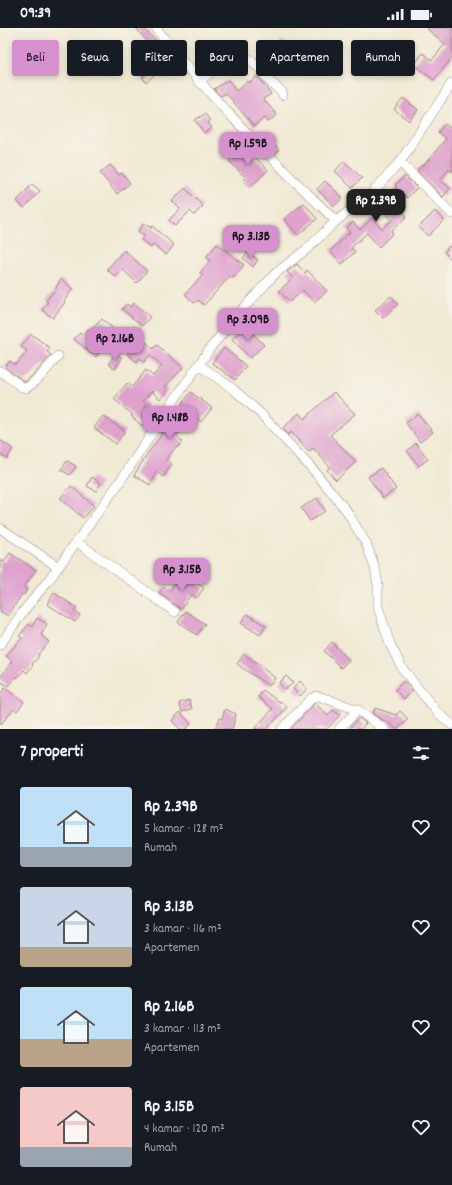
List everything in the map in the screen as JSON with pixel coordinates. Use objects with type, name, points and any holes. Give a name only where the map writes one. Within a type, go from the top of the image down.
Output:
[{"type":"street","points":[[156,28],[199,82],[279,166],[336,222]]},
{"type":"street","points":[[199,82],[212,70],[244,55],[282,92],[283,96]]},
{"type":"street","points":[[0,645],[22,613],[48,581],[119,483],[211,347],[276,272],[308,248],[336,222],[369,196],[400,162],[452,84]]},
{"type":"street","points":[[400,162],[452,214]]},
{"type":"street","points":[[0,371],[22,387],[26,388],[31,386],[58,356]]},
{"type":"street","points":[[199,365],[233,389],[260,413],[315,472],[346,510],[366,543],[375,568],[378,585],[378,607],[390,644],[402,668],[436,712],[452,725]]},
{"type":"street","points":[[0,528],[58,567]]},
{"type":"street","points":[[76,542],[175,612]]},
{"type":"street","points":[[282,729],[312,698],[316,696],[321,696],[358,710],[384,729]]},
{"type":"street","points":[[340,729],[358,710]]},
{"type":"building","points":[[136,28],[144,28],[155,40],[146,40]]},
{"type":"building","points":[[426,28],[452,28],[452,58],[434,80],[415,66],[415,64],[423,53],[432,60],[445,44]]},
{"type":"building","points":[[143,76],[153,76],[146,82],[142,77]]},
{"type":"building","points":[[257,76],[271,94],[263,99],[277,115],[268,122],[265,118],[254,126],[226,93],[221,96],[214,89],[228,80],[236,91],[248,81],[249,83]]},
{"type":"building","points":[[403,98],[418,110],[409,121],[394,109]]},
{"type":"building","points":[[205,114],[210,121],[208,123],[212,128],[204,133],[195,120]]},
{"type":"building","points":[[445,124],[452,129],[452,172],[449,169],[440,180],[450,188],[443,197],[417,170],[422,165],[423,166],[446,139],[438,132]]},
{"type":"building","points":[[270,141],[279,150],[275,153],[266,144]]},
{"type":"building","points":[[244,147],[268,170],[250,187],[243,180],[246,178],[229,161]]},
{"type":"building","points":[[344,161],[362,178],[352,188],[335,171]]},
{"type":"building","points":[[110,165],[119,175],[122,173],[130,183],[117,194],[100,173]]},
{"type":"building","points":[[405,176],[417,188],[407,198],[405,195],[395,204],[407,216],[391,231],[393,233],[379,247],[367,233],[351,248],[355,252],[342,264],[330,251],[350,232],[346,228],[353,222],[360,230],[372,218],[382,229],[392,220],[378,205],[397,187],[395,185]]},
{"type":"building","points":[[325,181],[343,198],[334,206],[317,189]]},
{"type":"building","points":[[32,184],[40,191],[24,208],[17,201]]},
{"type":"building","points":[[185,188],[203,206],[194,215],[190,211],[175,226],[169,220],[180,209],[172,201]]},
{"type":"building","points":[[304,203],[317,219],[298,235],[284,219]]},
{"type":"building","points":[[435,211],[444,220],[428,236],[419,227]]},
{"type":"building","points":[[144,223],[151,228],[152,226],[174,245],[166,255],[153,245],[151,248],[141,240],[144,236],[138,231]]},
{"type":"building","points":[[217,244],[244,265],[233,278],[230,276],[204,305],[198,300],[194,303],[185,294],[203,275],[200,273],[210,260],[206,257]]},
{"type":"building","points":[[452,244],[452,260],[444,252]]},
{"type":"building","points":[[124,250],[147,271],[137,283],[122,269],[115,277],[107,269]]},
{"type":"building","points":[[248,252],[258,260],[253,267],[243,258]]},
{"type":"building","points":[[297,264],[305,273],[307,270],[327,291],[314,302],[303,290],[290,302],[279,291],[293,278],[287,272]]},
{"type":"building","points":[[61,279],[73,289],[53,318],[42,310],[48,302],[46,301],[57,287]]},
{"type":"building","points":[[391,296],[398,304],[383,318],[375,310]]},
{"type":"building","points":[[134,303],[150,317],[142,326],[122,309],[127,304],[130,307]]},
{"type":"building","points":[[102,319],[117,332],[96,357],[74,339],[80,333],[83,335],[88,329],[90,331]]},
{"type":"building","points":[[246,326],[264,345],[250,358],[232,339]]},
{"type":"building","points":[[31,334],[50,348],[47,352],[51,355],[25,382],[5,367],[10,361],[16,365],[27,351],[21,347]]},
{"type":"building","points":[[142,338],[153,349],[157,345],[183,368],[165,387],[168,390],[160,399],[152,391],[143,401],[147,405],[145,407],[152,414],[142,426],[131,416],[133,415],[114,399],[127,383],[132,387],[146,370],[153,376],[162,366],[150,355],[144,362],[140,358],[137,362],[127,354]]},
{"type":"building","points":[[224,348],[246,366],[235,380],[212,363]]},
{"type":"building","points":[[116,353],[122,358],[115,369],[108,364]]},
{"type":"building","points":[[191,392],[212,408],[201,422],[188,412],[176,426],[181,431],[177,436],[183,442],[177,448],[176,447],[166,460],[172,464],[163,477],[157,472],[150,485],[134,475],[162,434],[160,432],[169,419],[181,407],[180,406]]},
{"type":"building","points":[[334,392],[355,414],[330,435],[356,462],[336,480],[327,470],[330,467],[313,448],[309,452],[291,432],[288,435],[283,428],[299,413],[304,419]]},
{"type":"building","points":[[418,414],[433,432],[420,442],[406,423]]},
{"type":"building","points":[[103,416],[125,431],[116,444],[94,428]]},
{"type":"building","points":[[0,440],[13,449],[7,459],[0,454]]},
{"type":"building","points":[[416,443],[428,459],[419,466],[407,451]]},
{"type":"building","points":[[67,461],[76,466],[70,475],[61,470]]},
{"type":"building","points":[[381,468],[396,489],[383,498],[368,477]]},
{"type":"building","points":[[92,477],[101,483],[96,491],[87,486]]},
{"type":"building","points":[[71,486],[94,506],[83,518],[60,498]]},
{"type":"building","points":[[317,498],[325,511],[310,521],[301,508]]},
{"type":"building","points":[[10,553],[36,570],[24,587],[27,589],[24,595],[22,594],[8,616],[0,611],[0,560],[4,562]]},
{"type":"building","points":[[181,576],[187,580],[189,577],[204,588],[197,598],[191,594],[181,610],[159,593],[164,587],[170,591]]},
{"type":"building","points":[[54,593],[77,608],[74,611],[80,615],[75,622],[47,604]]},
{"type":"building","points":[[186,611],[205,624],[197,635],[178,622]]},
{"type":"building","points":[[247,614],[266,626],[260,635],[241,623]]},
{"type":"building","points":[[37,618],[47,624],[41,635],[49,642],[38,654],[39,656],[27,673],[24,670],[17,678],[16,676],[8,686],[0,681],[0,678],[12,661],[6,656],[22,638],[19,636],[29,624],[32,627]]},
{"type":"building","points":[[332,642],[349,660],[341,668],[324,651]]},
{"type":"building","points":[[244,654],[275,678],[269,686],[237,664]]},
{"type":"building","points":[[286,676],[293,683],[285,690],[279,683]]},
{"type":"building","points":[[300,681],[307,689],[300,696],[293,689]]},
{"type":"building","points":[[404,681],[413,691],[404,699],[395,690]]},
{"type":"building","points":[[5,688],[24,702],[17,711],[14,709],[0,725],[0,694]]},
{"type":"building","points":[[263,690],[287,707],[267,729],[254,729],[273,709],[258,697]]},
{"type":"building","points":[[189,700],[192,709],[182,712],[179,703]]},
{"type":"building","points":[[315,703],[328,716],[333,710],[340,715],[327,729],[291,729]]},
{"type":"building","points":[[375,708],[396,715],[400,711],[408,719],[398,729],[396,729],[388,722],[373,714]]},
{"type":"building","points":[[225,709],[236,714],[232,729],[215,729],[220,718],[222,719]]},
{"type":"building","points":[[180,712],[191,724],[186,729],[180,729],[172,721]]},
{"type":"building","points":[[359,718],[366,723],[361,729],[349,729]]}]
